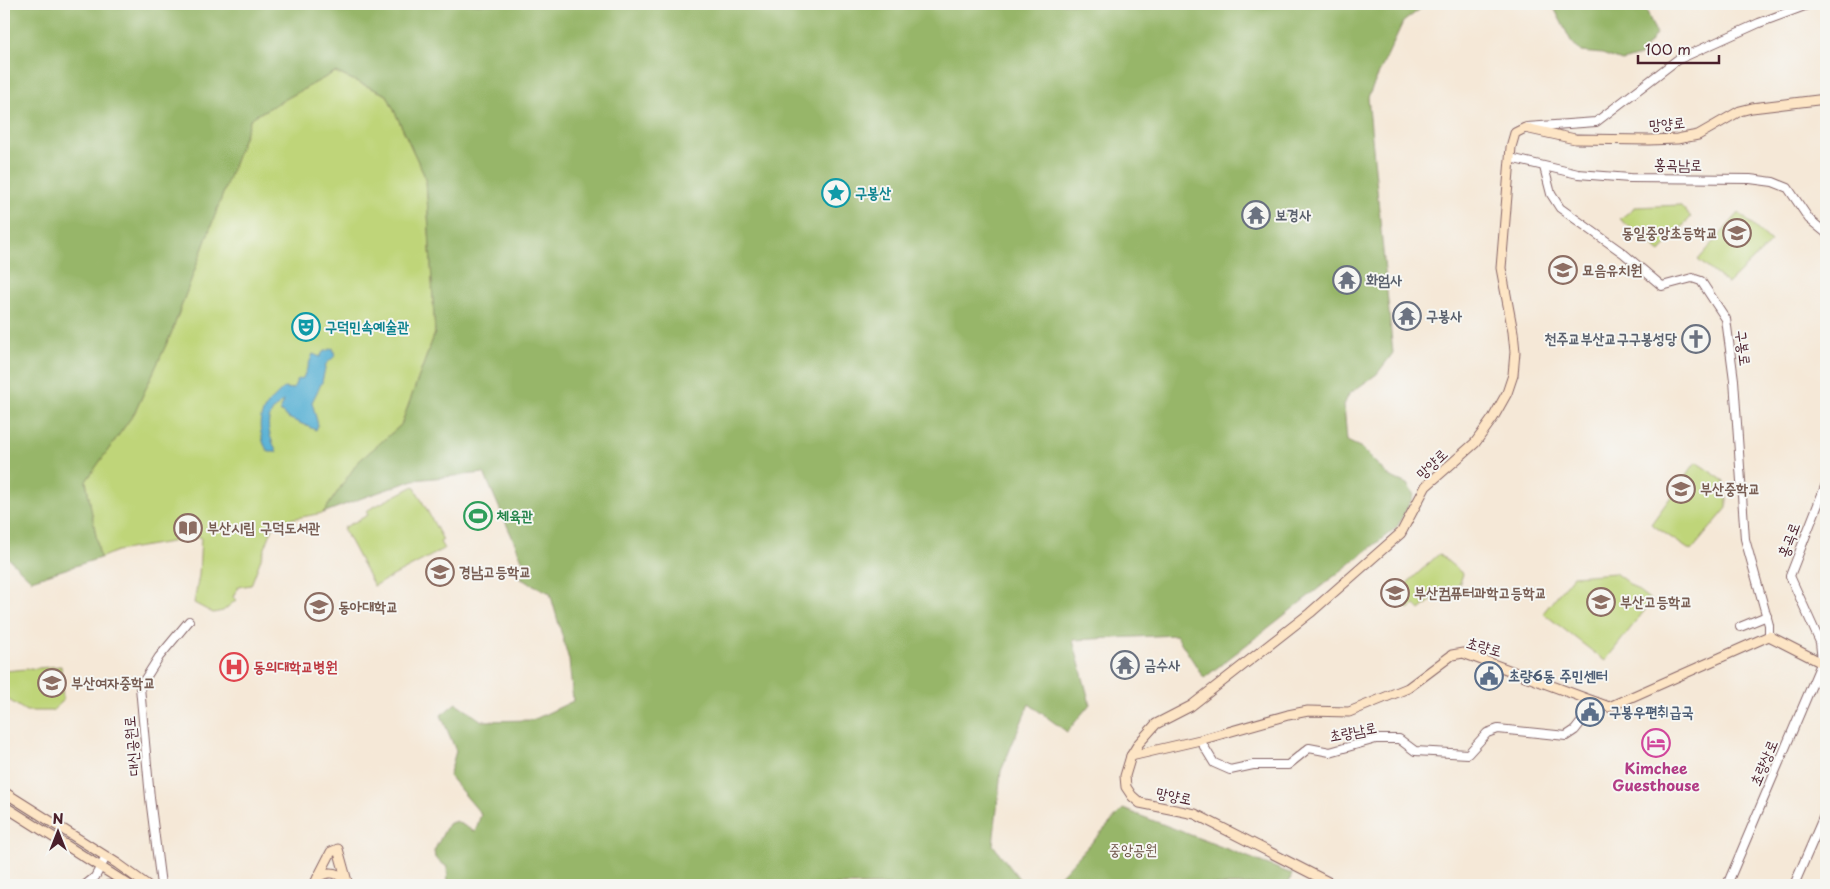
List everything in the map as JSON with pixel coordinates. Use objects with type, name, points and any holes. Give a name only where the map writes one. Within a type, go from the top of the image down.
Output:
[{"type":"main road","name":"망양로","points":[[1334,885],[1195,814],[1140,803],[1132,796],[1124,782],[1132,756],[1139,743],[1156,724],[1191,706],[1310,612],[1401,533],[1426,486],[1475,443],[1493,418],[1514,375],[1515,352],[1501,268],[1510,158],[1515,133],[1524,128],[1575,139],[1677,139],[1698,134],[1740,111],[1826,99]]},
{"type":"main road","name":"초량로","points":[[1132,756],[1200,740],[1288,715],[1308,711],[1349,712],[1408,688],[1452,655],[1463,653],[1609,707],[1769,636]]},
{"type":"main road","points":[[1769,636],[1822,663]]},
{"type":"main road","points":[[4,792],[147,885]]},
{"type":"main road","points":[[4,806],[129,885]]},
{"type":"main road","points":[[316,881],[331,852],[338,849],[348,885]]},
{"type":"main road","points":[[316,881],[324,873],[333,873],[341,877],[348,885]]},
{"type":"street","points":[[1524,128],[1596,122],[1677,60],[1810,4]]},
{"type":"street","name":"홍곡남로","points":[[1510,158],[1578,174],[1630,178],[1773,182],[1788,188],[1810,218],[1826,233]]},
{"type":"street","name":"구봉로","points":[[1544,167],[1551,194],[1560,208],[1623,253],[1662,286],[1692,278],[1701,280],[1726,319],[1734,380],[1745,539],[1769,625],[1769,636]]},
{"type":"street","name":"홍곡로","points":[[1822,663],[1820,642],[1790,576],[1826,484]]},
{"type":"street","points":[[1740,627],[1766,616]]},
{"type":"street","name":"대신공원로","points":[[161,885],[150,798],[140,687],[159,657],[189,620]]},
{"type":"street","name":"초량상로","points":[[1727,885],[1826,652]]},
{"type":"street","name":"초량남로","points":[[1200,740],[1214,763],[1230,770],[1254,765],[1288,765],[1308,748],[1330,752],[1376,739],[1399,739],[1415,751],[1468,754],[1487,734],[1498,729],[1566,736],[1575,730],[1596,703]]},
{"type":"street","points":[[1794,885],[1826,811]]},
{"type":"street","points":[[85,885],[95,877],[106,857]]},
{"type":"street","points":[[1733,874],[1735,885]]},
{"type":"green space","points":[[4,4],[1427,4],[1403,22],[1368,97],[1393,353],[1377,374],[1349,394],[1344,405],[1347,441],[1362,448],[1389,476],[1407,484],[1414,495],[1397,527],[1204,678],[1176,635],[1073,640],[1090,704],[1067,732],[1029,704],[1001,771],[993,845],[1024,885],[448,885],[447,867],[435,858],[434,851],[448,824],[456,821],[475,832],[481,814],[449,776],[456,751],[441,715],[456,703],[482,721],[533,720],[573,701],[569,660],[550,593],[521,579],[524,564],[484,473],[414,480],[323,513],[358,462],[401,425],[435,333],[426,179],[387,95],[335,72],[251,118],[171,334],[135,412],[86,481],[100,558],[31,580],[4,554]]},
{"type":"green space","points":[[1552,4],[1644,4],[1656,34],[1640,56],[1622,61],[1602,54],[1581,52],[1571,41]]},
{"type":"green space","points":[[335,72],[387,95],[426,179],[435,333],[401,425],[358,462],[323,513],[275,522],[251,585],[238,587],[233,597],[236,600],[223,611],[213,613],[194,603],[199,575],[201,537],[117,551],[100,558],[86,481],[135,412],[171,334],[251,118]]},
{"type":"green space","points":[[1680,205],[1691,217],[1660,252],[1620,219],[1635,207]]},
{"type":"green space","points":[[1739,213],[1771,242],[1728,284],[1698,260]]},
{"type":"green space","points":[[1696,462],[1724,481],[1727,508],[1691,551],[1651,524]]},
{"type":"green space","points":[[414,486],[443,540],[440,542],[444,549],[374,586],[343,528],[368,515],[366,511]]},
{"type":"green space","points":[[1439,554],[1463,574],[1460,583],[1450,594],[1435,597],[1420,610],[1415,605],[1408,609],[1394,595]]},
{"type":"green space","points":[[1615,573],[1652,601],[1605,661],[1543,613],[1573,576]]},
{"type":"green space","points":[[61,666],[63,701],[52,711],[26,711],[4,697],[4,671]]},
{"type":"green space","name":"중앙공원","points":[[1123,809],[1292,874],[1288,885],[1052,885]]},
{"type":"water","points":[[333,348],[335,356],[326,364],[322,382],[312,402],[318,425],[316,430],[288,418],[280,411],[284,401],[277,406],[269,418],[269,431],[277,452],[269,452],[264,443],[260,425],[265,408],[284,388],[293,389],[297,380],[303,378],[313,354],[320,357],[323,352]]},
{"type":"place","name":"구봉산","points":[[836,193]]},
{"type":"place","name":"보경사","points":[[1256,215]]},
{"type":"place","name":"동일중앙초등학교","points":[[1737,233]]},
{"type":"place","name":"묘음유치원","points":[[1563,270]]},
{"type":"place","name":"화엄사","points":[[1347,280]]},
{"type":"place","name":"구봉사","points":[[1407,316]]},
{"type":"place","name":"구덕민속예술관","points":[[306,327]]},
{"type":"place","name":"천주교부산교구구봉성당","points":[[1696,339]]},
{"type":"place","name":"부산중학교","points":[[1681,489]]},
{"type":"place","name":"체육관","points":[[478,516]]},
{"type":"place","name":"부산시립 구덕도서관","points":[[188,528]]},
{"type":"place","name":"경남고등학교","points":[[440,572]]},
{"type":"place","name":"부산컴퓨터과학고등학교","points":[[1395,593]]},
{"type":"place","name":"부산고등학교","points":[[1601,602]]},
{"type":"place","name":"동아대학교","points":[[319,607]]},
{"type":"place","name":"금수사","points":[[1125,665]]},
{"type":"place","name":"동의대학교병원","points":[[234,667]]},
{"type":"place","name":"초량6동 주민센터","points":[[1489,676]]},
{"type":"place","name":"부산여자중학교","points":[[52,683]]},
{"type":"place","name":"구봉우편취급국","points":[[1590,712]]},
{"type":"place","name":"Kimchee Guesthouse","points":[[1656,743]]}]
